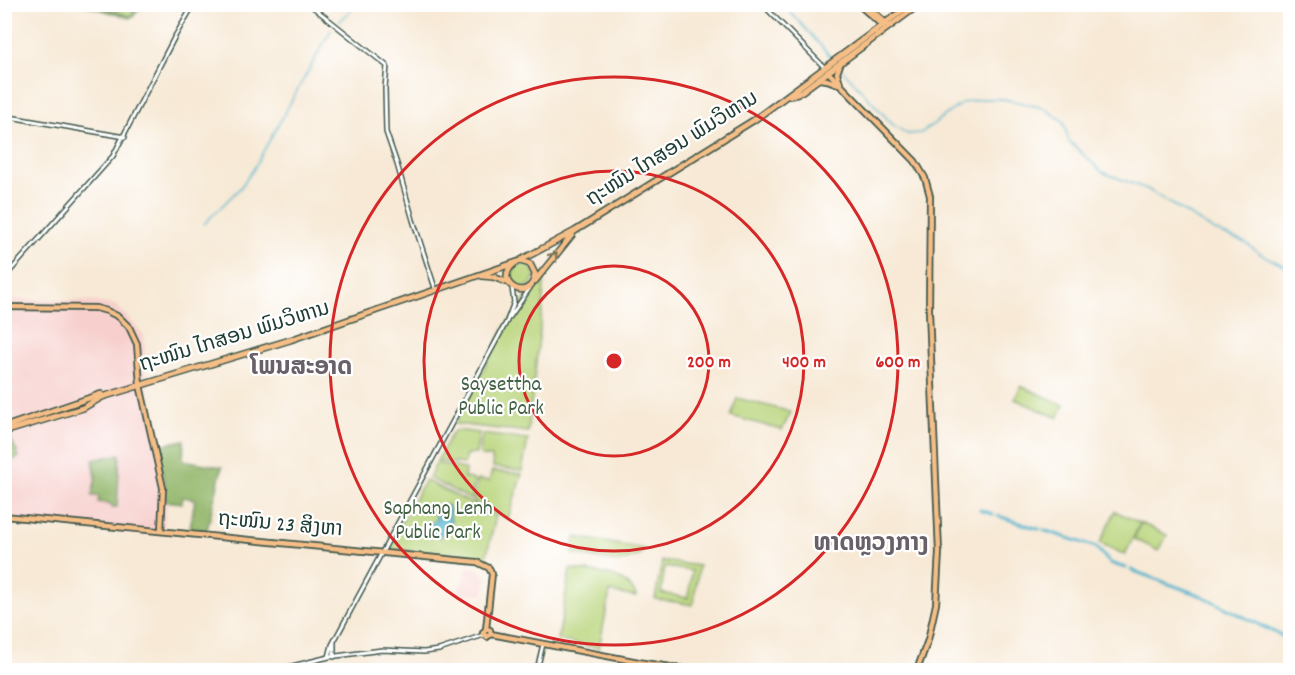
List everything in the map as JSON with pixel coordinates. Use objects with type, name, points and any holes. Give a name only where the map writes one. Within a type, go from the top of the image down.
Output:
[{"type":"highway","name":"ຖະໜົນ ໄກສອນ ພົມວິຫານ","points":[[4,432],[83,408],[102,397],[140,383],[279,343],[518,262],[575,231],[708,150],[789,96],[801,92],[911,4]]},
{"type":"highway","name":"ຖະໜົນ ໄກສອນ ພົມວິຫານ","points":[[886,25],[920,4]]},
{"type":"highway","name":"ຖະໜົນ ໄກສອນ ພົມວິຫານ","points":[[789,96],[797,86],[830,68]]},
{"type":"highway","name":"ຖະໜົນ ໄກສອນ ພົມວິຫານ","points":[[532,284],[575,231]]},
{"type":"highway","points":[[518,262],[530,264],[536,274],[532,284],[521,290],[510,284],[507,277],[508,270],[518,262]]},
{"type":"highway","name":"ຖະໜົນ ໄກສອນ ພົມວິຫານ","points":[[4,427],[293,336],[467,277],[493,277],[510,284]]},
{"type":"main road","points":[[858,4],[886,25]]},
{"type":"main road","points":[[865,4],[886,25]]},
{"type":"main road","points":[[830,68],[842,59]]},
{"type":"main road","points":[[830,68],[841,85],[920,167],[930,196],[929,311],[939,552],[936,604],[928,640],[917,670]]},
{"type":"main road","points":[[830,68],[841,85]]},
{"type":"main road","points":[[819,79],[841,85]]},
{"type":"main road","points":[[6,307],[96,308],[120,317],[129,327],[134,336],[140,383],[163,488],[161,531]]},
{"type":"main road","name":"ຖະໜົນ 23 ສິງຫາ","points":[[4,516],[477,562],[489,568],[493,582],[485,632]]},
{"type":"main road","points":[[485,632],[490,630],[491,634],[690,670]]},
{"type":"street","points":[[4,278],[104,168],[125,137],[174,38],[194,4]]},
{"type":"street","points":[[309,4],[387,66],[385,119],[387,141],[398,164],[435,288]]},
{"type":"street","points":[[762,4],[830,68]]},
{"type":"street","points":[[4,116],[125,137]]},
{"type":"street","points":[[507,321],[513,302],[510,284]]},
{"type":"street","points":[[319,660],[333,643],[507,321],[532,284]]},
{"type":"street","points":[[276,670],[329,657],[382,650],[432,652],[485,632]]},
{"type":"street","points":[[537,670],[543,642]]},
{"type":"street","points":[[333,643],[334,657]]},
{"type":"street","points":[[329,657],[333,643]]},
{"type":"shaded area","points":[[5,299],[89,301],[116,305],[144,335],[146,375],[169,488],[162,536],[5,520]]},
{"type":"shaded area","points":[[467,567],[480,570],[487,579],[484,594],[457,594]]},
{"type":"green space","points":[[85,5],[93,5],[130,16],[139,5],[142,5],[133,17],[129,18]]},
{"type":"green space","points":[[93,5],[139,5],[130,16]]},
{"type":"green space","points":[[520,262],[529,265],[535,275],[530,286],[517,288],[509,283],[509,271]]},
{"type":"green space","name":"Saysettha Public Park","points":[[545,273],[528,432],[455,424],[505,327]]},
{"type":"green space","points":[[1021,386],[1064,405],[1058,418],[1015,399]]},
{"type":"green space","points":[[737,398],[791,412],[782,430],[731,416]]},
{"type":"green space","points":[[456,430],[479,433],[476,454],[466,454],[464,464],[437,461],[452,433]]},
{"type":"green space","points":[[9,434],[19,457],[7,463],[4,435]]},
{"type":"green space","points":[[482,434],[528,440],[522,471],[493,467],[492,457],[481,456]]},
{"type":"green space","points":[[184,440],[183,460],[222,467],[207,530],[190,528],[195,499],[183,497],[182,503],[166,501],[166,487],[157,446]]},
{"type":"green space","points":[[120,454],[117,507],[112,507],[112,504],[98,502],[99,496],[92,496],[96,477],[93,460]]},
{"type":"green space","points":[[436,463],[465,469],[464,478],[474,481],[472,500],[429,478]]},
{"type":"green space","points":[[492,471],[522,474],[508,519],[474,502],[477,481],[489,481]]},
{"type":"green space","name":"Saphang Lenh Public Park","points":[[425,480],[496,516],[486,558],[387,549]]},
{"type":"green space","points":[[1115,511],[1140,523],[1125,555],[1100,543]]},
{"type":"green space","points":[[1141,523],[1167,535],[1159,551],[1134,539]]},
{"type":"green space","points":[[575,537],[645,549],[641,555],[619,562],[573,554]]},
{"type":"green space","points":[[662,561],[699,566],[693,605],[655,599]],"holes":[[[665,567],[692,571],[688,598],[661,593]]]},
{"type":"green space","points":[[570,569],[616,577],[631,587],[636,595],[636,597],[610,592],[599,648],[558,640]]},
{"type":"water","points":[[445,505],[449,507],[451,523],[440,537],[433,536],[426,528],[436,519],[433,507]]},
{"type":"waterway","points":[[340,21],[358,4]]},
{"type":"waterway","points":[[783,4],[833,59]]},
{"type":"waterway","points":[[204,224],[240,188],[253,170],[331,30]]},
{"type":"waterway","points":[[840,67],[892,124],[907,134],[921,133],[962,103],[980,99],[1004,99],[1044,108],[1063,121],[1069,141],[1102,172],[1147,189],[1213,230],[1246,243],[1259,253],[1290,269]]},
{"type":"waterway","points":[[980,510],[993,514]]},
{"type":"waterway","points":[[998,516],[1039,529]]},
{"type":"waterway","points":[[1043,530],[1096,547],[1110,563],[1126,568]]},
{"type":"waterway","points":[[1131,570],[1202,596],[1290,640]]},
{"type":"district","name":"ໂພນສະອາດ","points":[[301,369]]},
{"type":"district","name":"ທາດຫຼວງກາງ","points":[[871,545]]}]
